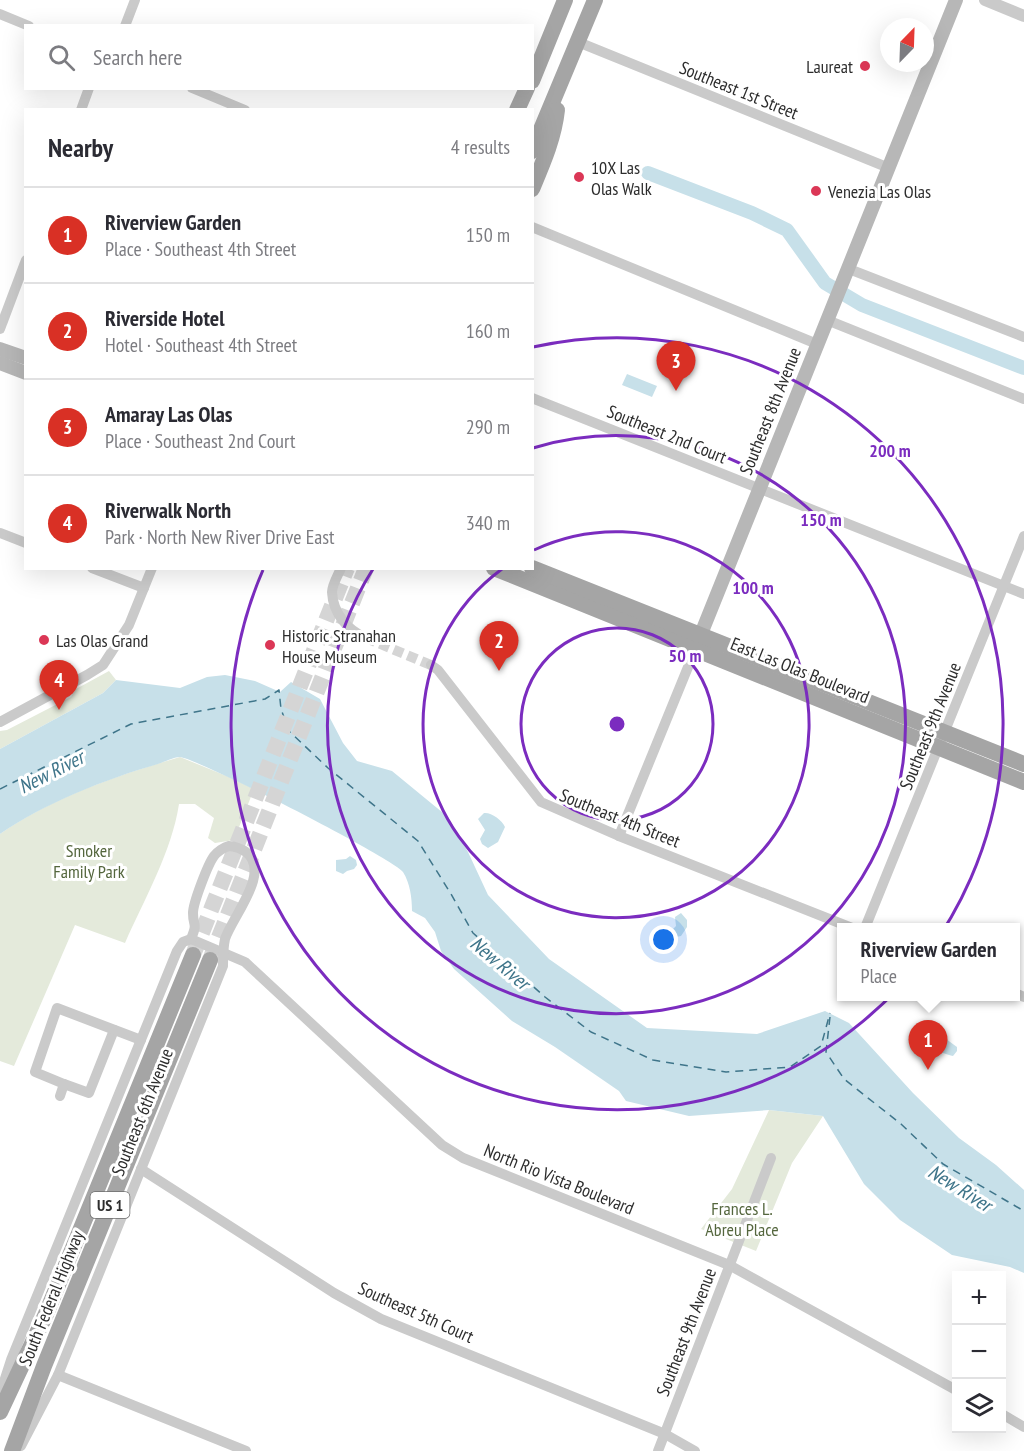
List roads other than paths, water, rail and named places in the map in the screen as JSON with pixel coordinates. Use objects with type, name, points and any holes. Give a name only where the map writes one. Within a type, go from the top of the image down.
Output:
[{"type":"main road","points":[[534,76],[565,0]]},
{"type":"main road","points":[[534,146],[595,0]]},
{"type":"main road","name":"Southeast 8th Avenue","points":[[698,642],[956,0]]},
{"type":"main road","points":[[534,184],[556,124],[561,84]]},
{"type":"main road","points":[[518,108],[528,90]]},
{"type":"main road","points":[[524,108],[529,90]]},
{"type":"main road","points":[[0,349],[24,357]]},
{"type":"main road","points":[[0,363],[24,372]]},
{"type":"main road","name":"East Las Olas Boulevard","points":[[534,569],[698,642]]},
{"type":"main road","name":"East Las Olas Boulevard","points":[[500,570],[698,642],[942,740],[1024,782]]},
{"type":"main road","name":"East Las Olas Boulevard","points":[[942,740],[1024,764]]},
{"type":"main road","name":"South Federal Highway","points":[[0,1412],[29,1355],[50,1305],[192,947]]},
{"type":"main road","name":"South Federal Highway","points":[[12,1451],[62,1320],[216,955]]},
{"type":"street","points":[[126,24],[135,0]]},
{"type":"street","points":[[993,1],[1024,16]]},
{"type":"street","points":[[0,14],[24,24]]},
{"type":"street","name":"Southeast 1st Street","points":[[578,42],[889,168]]},
{"type":"street","points":[[82,108],[88,90]]},
{"type":"street","points":[[197,90],[240,108]]},
{"type":"street","points":[[534,228],[817,344]]},
{"type":"street","points":[[0,329],[24,265]]},
{"type":"street","points":[[847,273],[1024,337]]},
{"type":"street","points":[[827,320],[1024,399]]},
{"type":"street","name":"Southeast 2nd Court","points":[[534,399],[1024,594]]},
{"type":"street","points":[[0,533],[24,542]]},
{"type":"street","name":"Southeast 9th Avenue","points":[[867,923],[1024,536]]},
{"type":"street","points":[[97,570],[144,588]]},
{"type":"street","points":[[0,722],[58,692],[103,665],[129,625],[151,570]]},
{"type":"street","points":[[340,570],[332,590],[340,617],[347,627],[366,638]]},
{"type":"street","name":"Southeast 8th Avenue","points":[[619,836],[698,642]]},
{"type":"street","name":"Southeast 4th Street","points":[[431,665],[438,670],[541,802],[619,836],[842,923]]},
{"type":"street","name":"Southeast 6th Avenue","points":[[0,1394],[5,1358],[177,951],[183,942],[192,947],[196,927],[192,914],[214,856],[230,846],[243,849],[255,861],[256,872],[242,908],[216,955],[223,966],[58,1375],[18,1451]]},
{"type":"street","name":"North Rio Vista Boulevard","points":[[192,947],[245,962],[442,1145],[463,1158],[729,1265],[952,1387]]},
{"type":"street","points":[[114,1030],[89,1093],[35,1072],[57,1008],[141,1040]]},
{"type":"street","points":[[60,1096],[64,1084]]},
{"type":"street","name":"Southeast 9th Avenue","points":[[658,1451],[771,1158]]},
{"type":"street","name":"Southeast 5th Court","points":[[141,1169],[334,1293],[381,1319],[665,1434],[696,1451]]},
{"type":"street","points":[[58,1375],[246,1451]]},
{"type":"street","points":[[1006,1416],[1024,1427]]},
{"type":"water","points":[[627,374],[657,386],[652,397],[622,385]]},
{"type":"water","name":"New River","points":[[225,675],[255,681],[280,692],[291,682],[320,699],[343,743],[357,761],[392,771],[448,817],[468,852],[488,895],[549,959],[647,1028],[757,1034],[825,1011],[849,1023],[913,1093],[959,1138],[996,1165],[1024,1190],[1024,1273],[1010,1267],[952,1255],[900,1220],[864,1184],[823,1116],[769,1110],[689,1116],[626,1101],[619,1091],[512,1021],[454,969],[441,951],[435,932],[425,918],[412,911],[407,881],[403,872],[392,863],[257,791],[195,762],[178,757],[118,777],[56,802],[0,834],[0,749],[103,693],[116,680],[180,688],[207,677]]},
{"type":"water","points":[[484,813],[496,817],[505,827],[498,842],[488,848],[482,844],[480,839],[485,830],[478,819]]},
{"type":"water","points":[[350,856],[356,860],[357,865],[354,869],[343,874],[336,871],[336,860]]},
{"type":"water","points":[[681,913],[687,920],[687,927],[681,936],[676,937],[671,931],[676,926],[675,917]]},
{"type":"water","points":[[946,1039],[957,1047],[953,1056],[933,1047],[937,1040]]},
{"type":"waterway","points":[[648,173],[752,213],[787,230],[825,283],[862,305],[1024,368]]},
{"type":"tunnel","points":[[193,955],[346,570]]},
{"type":"tunnel","points":[[210,960],[365,570]]},
{"type":"tunnel","points":[[366,638],[431,665]]},
{"type":"place","name":"Laureat","points":[[865,66]]},
{"type":"place","name":"10X Las Olas Walk","points":[[579,177]]},
{"type":"place","name":"Venezia Las Olas","points":[[816,191]]},
{"type":"place","name":"Amaray Las Olas","points":[[676,391]]},
{"type":"place","name":"Las Olas Grand","points":[[44,640]]},
{"type":"place","name":"Historic Stranahan House Museum","points":[[270,645]]},
{"type":"place","name":"Riverside Hotel","points":[[499,671]]},
{"type":"place","name":"Riverwalk North","points":[[59,710]]},
{"type":"place","name":"Riverview Garden","points":[[928,1070]]},
{"type":"park label","name":"Smoker Family Park","points":[[89,860]]},
{"type":"park label","name":"Frances L. Abreu Place","points":[[742,1218]]}]
